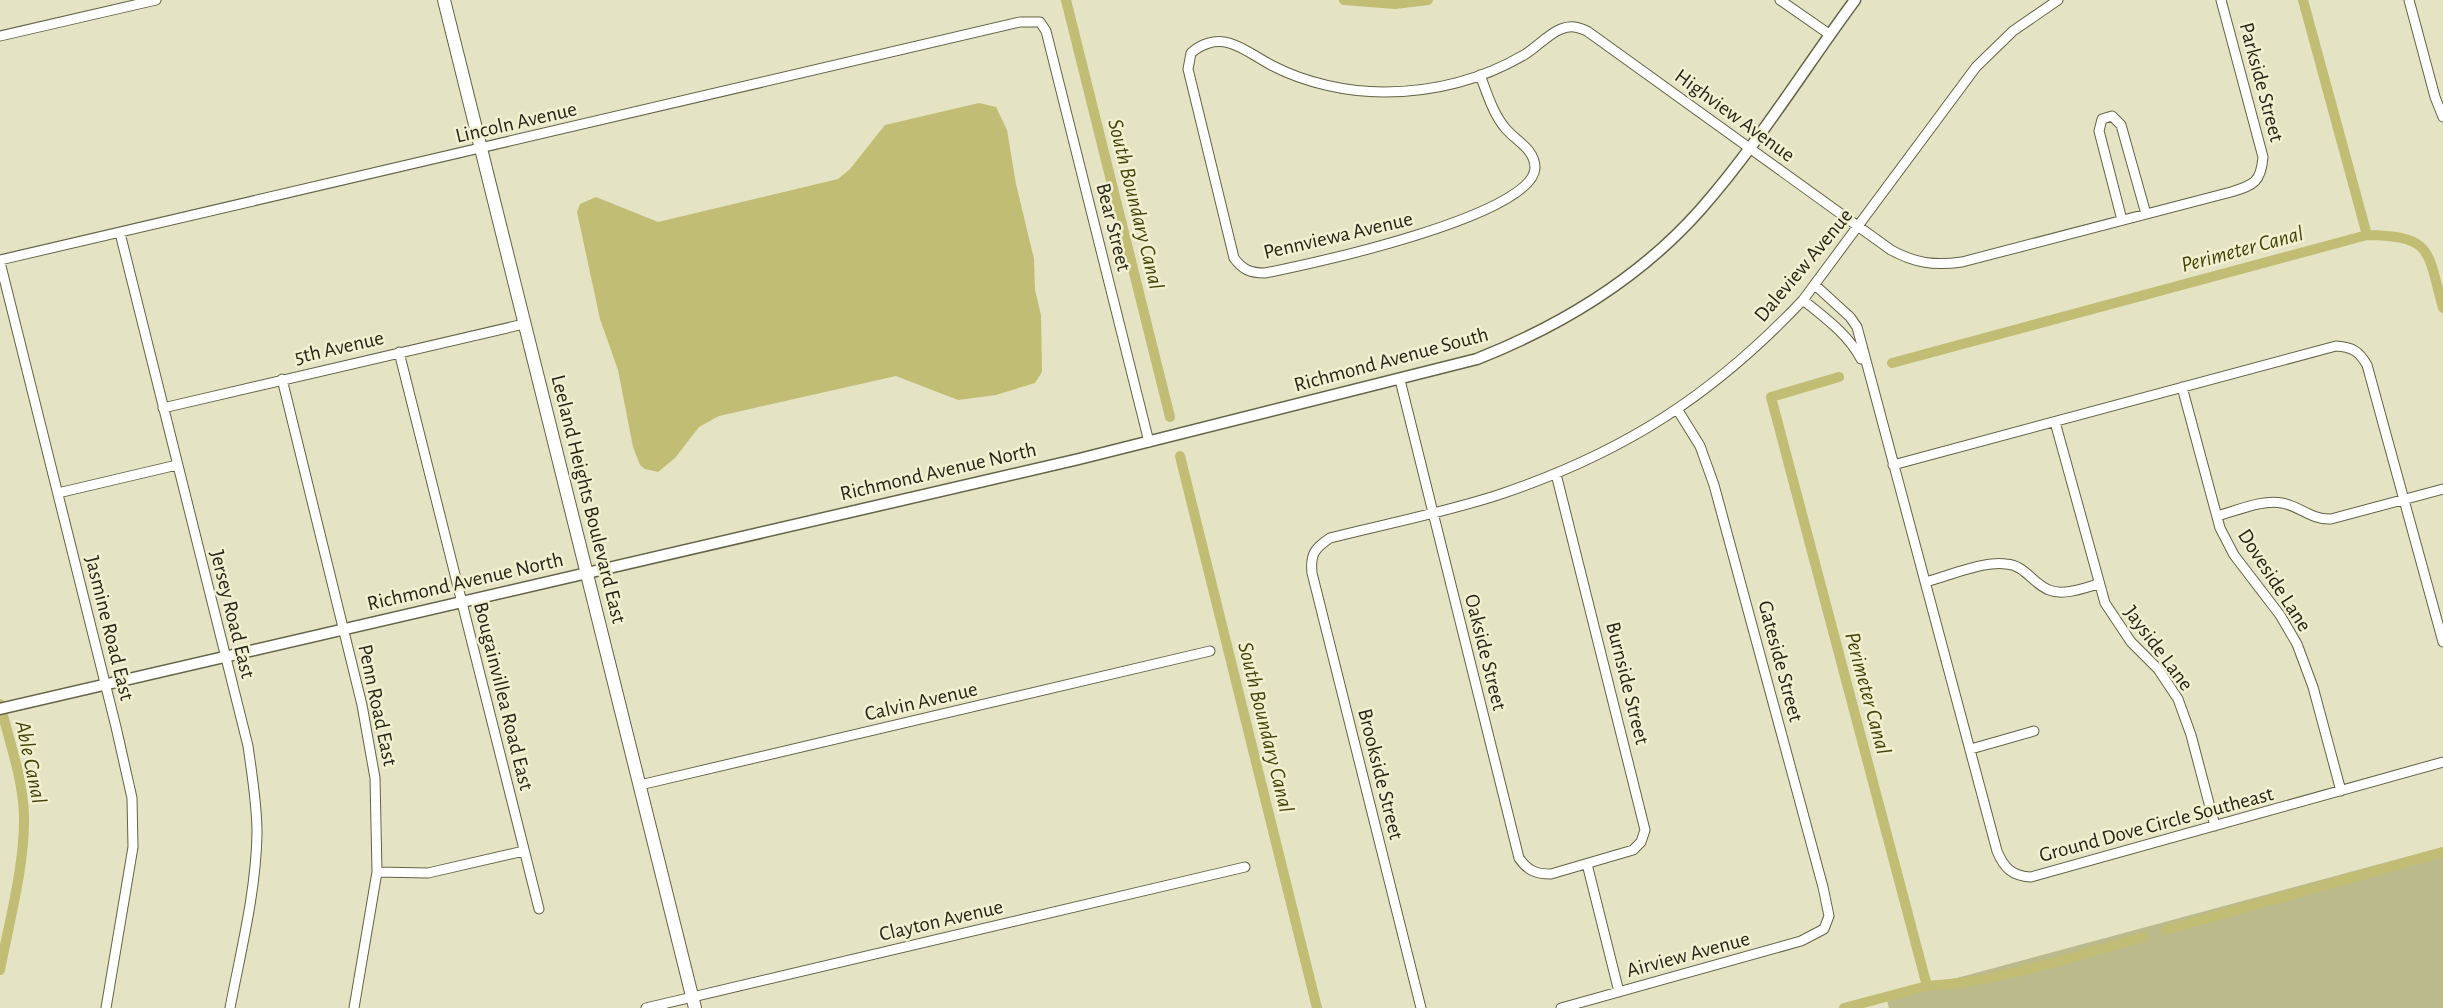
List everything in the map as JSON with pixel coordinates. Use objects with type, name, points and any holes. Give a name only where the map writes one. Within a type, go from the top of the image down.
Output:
[{"type":"main road","name":"Leeland Heights Boulevard East","points":[[444,0],[694,1003]]},
{"type":"street","points":[[0,36],[156,0]]},
{"type":"street","points":[[1780,0],[1829,34]]},
{"type":"street","name":"Richmond Avenue South","points":[[1149,442],[1477,359],[1555,325],[1600,297],[1639,268],[1687,224],[1713,195],[1855,0]]},
{"type":"street","name":"Daleview Avenue","points":[[1314,549],[1330,538],[1499,495],[1556,474],[1619,445],[1677,409],[1724,375],[1770,334],[1803,300],[1976,67],[2013,31],[2058,0]]},
{"type":"street","name":"Parkside Street","points":[[2221,0],[2263,157],[2262,173]]},
{"type":"street","points":[[2409,0],[2435,98],[2443,117]]},
{"type":"street","name":"Lincoln Avenue","points":[[0,261],[1020,22],[1040,22]]},
{"type":"street","name":"Bear Street","points":[[1040,22],[1046,31],[1149,442]]},
{"type":"street","name":"Highview Avenue","points":[[1191,53],[1199,46],[1212,42],[1229,43],[1289,73],[1321,83],[1370,92],[1431,89],[1480,75],[1526,54],[1560,29],[1574,26],[1587,31],[1891,250],[1908,259],[1935,265],[1962,262],[2243,189],[2254,183],[2262,173]]},
{"type":"street","name":"Pennviewa Avenue","points":[[1191,53],[1188,69],[1189,81],[1234,258],[1241,268],[1252,273],[1281,270],[1407,239],[1469,217],[1523,187],[1531,179],[1535,168],[1533,156],[1505,128],[1480,75]]},
{"type":"street","points":[[2122,220],[2099,131],[2102,119],[2112,116],[2121,125],[2146,214]]},
{"type":"street","name":"Jersey Road East","points":[[120,233],[248,746],[257,834],[250,906],[231,1008]]},
{"type":"street","name":"Jasmine Road East","points":[[0,261],[127,772],[134,824],[132,868],[106,1008]]},
{"type":"street","name":"Ground Dove Circle Southeast","points":[[1815,285],[1854,322],[1999,856],[2008,871],[2019,876],[2031,877],[2443,762]]},
{"type":"street","points":[[1803,300],[1854,344],[1867,366]]},
{"type":"street","name":"5th Avenue","points":[[163,408],[524,324]]},
{"type":"street","points":[[1893,465],[2336,346],[2350,347],[2360,353],[2367,365],[2443,642]]},
{"type":"street","name":"Bougainvillea Road East","points":[[399,352],[539,909]]},
{"type":"street","name":"Penn Road East","points":[[282,379],[370,738],[375,778],[377,872],[354,1008]]},
{"type":"street","name":"Oakside Street","points":[[1400,380],[1519,858],[1527,869],[1539,874],[1551,874],[1587,864]]},
{"type":"street","name":"Doveside Lane","points":[[2182,387],[2226,542],[2280,615],[2297,644],[2313,687],[2342,791]]},
{"type":"street","name":"Gateside Street","points":[[1677,409],[1707,463],[1722,512],[1823,887],[1829,916],[1824,929]]},
{"type":"street","name":"Jayside Lane","points":[[2055,422],[2098,584],[2112,617],[2131,642],[2158,669],[2178,699],[2191,735],[2215,826]]},
{"type":"street","name":"Richmond Avenue North","points":[[0,709],[1149,442]]},
{"type":"street","points":[[58,493],[177,465]]},
{"type":"street","name":"Burnside Street","points":[[1556,474],[1645,830],[1641,842],[1633,850],[1587,864]]},
{"type":"street","points":[[2217,516],[2270,502],[2282,502],[2319,519],[2331,519],[2443,489]]},
{"type":"street","name":"Brookside Street","points":[[1314,549],[1311,560],[1312,573],[1421,1008]]},
{"type":"street","points":[[1925,582],[1990,564],[2005,563],[2017,566],[2050,590],[2065,592],[2098,584]]},
{"type":"street","name":"Calvin Avenue","points":[[640,785],[1210,651]]},
{"type":"street","points":[[1971,749],[2034,731]]},
{"type":"street","points":[[377,872],[428,873],[524,851]]},
{"type":"street","points":[[1587,864],[1619,992]]},
{"type":"street","name":"Clayton Avenue","points":[[646,1008],[694,1003],[1245,867]]},
{"type":"street","name":"Airview Avenue","points":[[1561,1008],[1801,941],[1824,929]]},
{"type":"shaded area","points":[[979,103],[996,107],[1007,130],[1016,184],[1034,259],[1035,290],[1041,315],[1042,372],[1035,383],[996,395],[958,400],[896,376],[719,416],[699,427],[675,458],[658,472],[645,469],[640,465],[633,447],[618,370],[600,319],[577,212],[580,204],[596,197],[658,222],[838,179],[850,169],[885,125]]},
{"type":"shaded area","points":[[2443,847],[2443,1008],[1889,1008],[1886,997]]},
{"type":"waterway","name":"South Boundary Canal","points":[[1066,0],[1170,417]]},
{"type":"waterway","points":[[1344,0],[1395,4],[1428,0]]},
{"type":"waterway","name":"Perimeter Canal","points":[[1892,363],[2367,235],[2303,0]]},
{"type":"waterway","points":[[2367,235],[2405,239],[2424,250],[2430,260],[2443,308]]},
{"type":"waterway","name":"Perimeter Canal","points":[[1839,377],[1771,397],[1927,986],[1844,1008]]},
{"type":"waterway","name":"South Boundary Canal","points":[[1180,456],[1317,1008]]},
{"type":"waterway","name":"Able Canal","points":[[0,704],[18,774],[24,816],[22,854],[0,970]]},
{"type":"waterway","points":[[2166,930],[2443,852]]},
{"type":"waterway","points":[[1927,986],[1955,984],[2009,974],[2143,937]]}]
